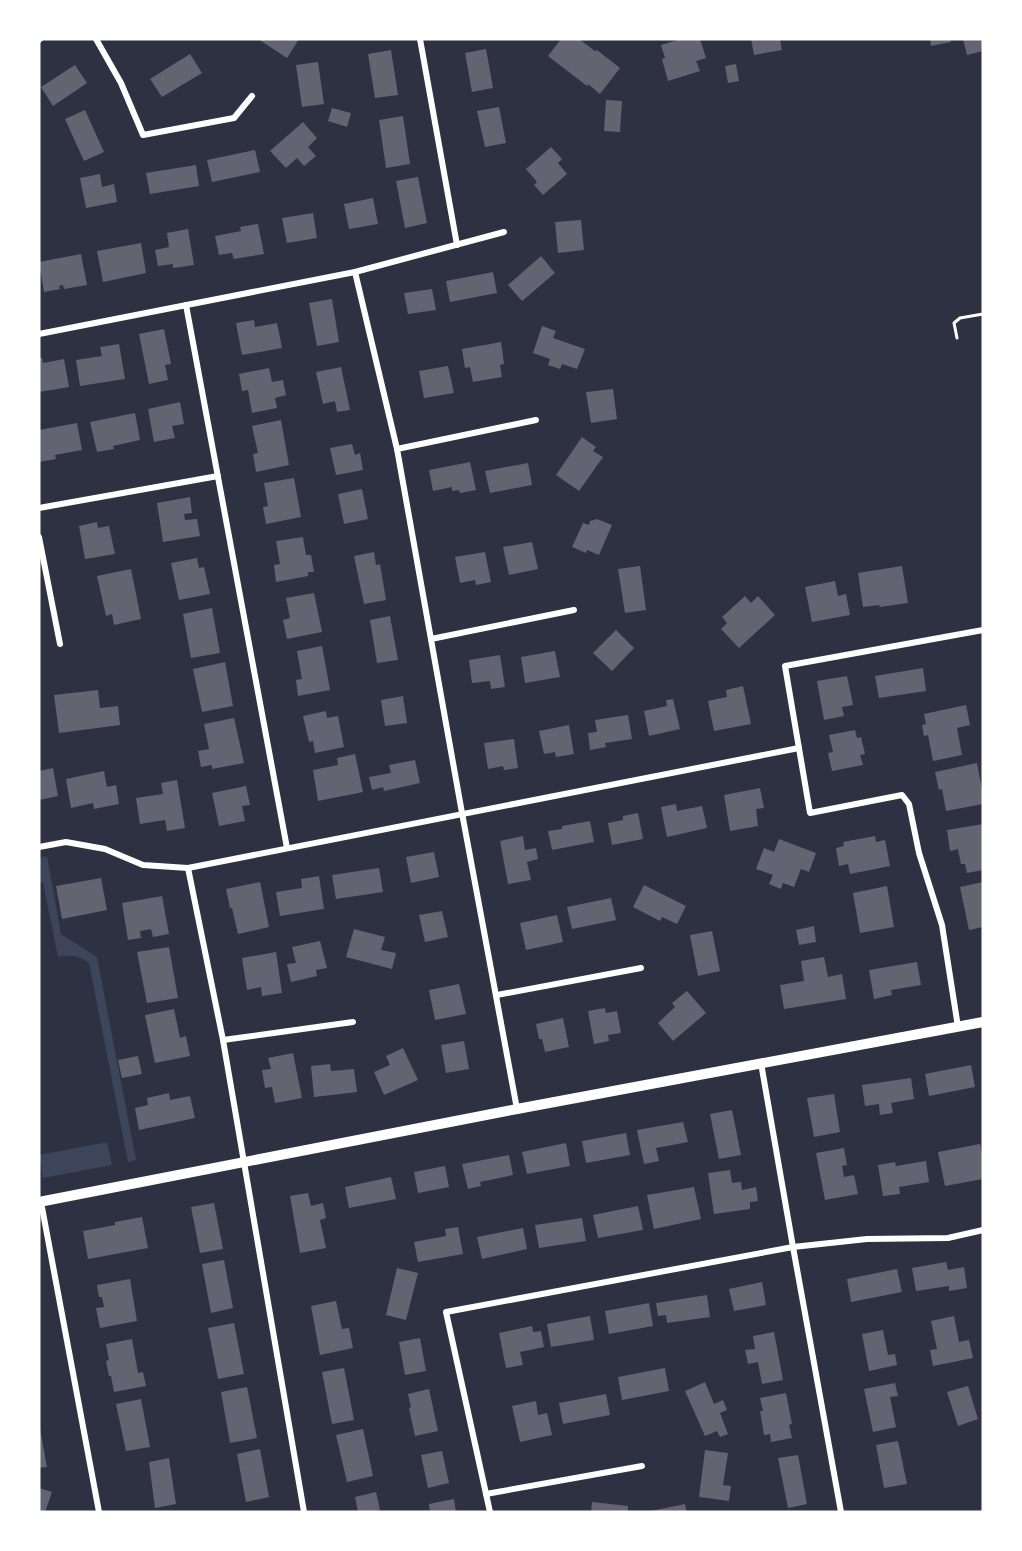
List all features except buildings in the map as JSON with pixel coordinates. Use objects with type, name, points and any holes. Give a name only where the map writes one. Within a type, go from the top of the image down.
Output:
[{"type":"street","points":[[96,39],[121,83],[143,135],[234,118],[252,96]]},
{"type":"street","points":[[420,39],[457,245]]},
{"type":"street","points":[[39,334],[355,272],[504,232]]},
{"type":"street","points":[[355,272],[397,450],[517,1109]]},
{"type":"street","points":[[186,305],[287,848]]},
{"type":"street","points":[[397,450],[536,420]]},
{"type":"street","points":[[39,507],[218,476]]},
{"type":"street","points":[[39,537],[60,644]]},
{"type":"street","points":[[431,639],[574,610]]},
{"type":"street","points":[[958,1026],[942,925],[919,853],[909,804],[902,795],[810,813],[785,666],[983,630]]},
{"type":"street","points":[[39,847],[66,842],[105,849],[143,865],[188,868],[798,748]]},
{"type":"street","points":[[188,868],[223,1040],[304,1512]]},
{"type":"street","points":[[496,995],[641,968]]},
{"type":"street","points":[[223,1040],[352,1022]]},
{"type":"street","points":[[99,1512],[40,1202],[517,1109],[983,1022]]},
{"type":"street","points":[[761,1063],[841,1512]]},
{"type":"street","points":[[490,1512],[446,1312],[792,1247],[867,1239],[948,1238],[983,1230]]},
{"type":"street","points":[[486,1494],[642,1466]]},
{"type":"path","points":[[957,338],[954,323],[960,318],[983,314]]},
{"type":"shaded area","points":[[47,856],[61,934],[97,957],[136,1160],[128,1162],[89,963],[75,956],[58,957],[43,882],[39,882],[39,858]]},
{"type":"shaded area","points":[[107,1142],[112,1165],[43,1178],[39,1155]]}]
